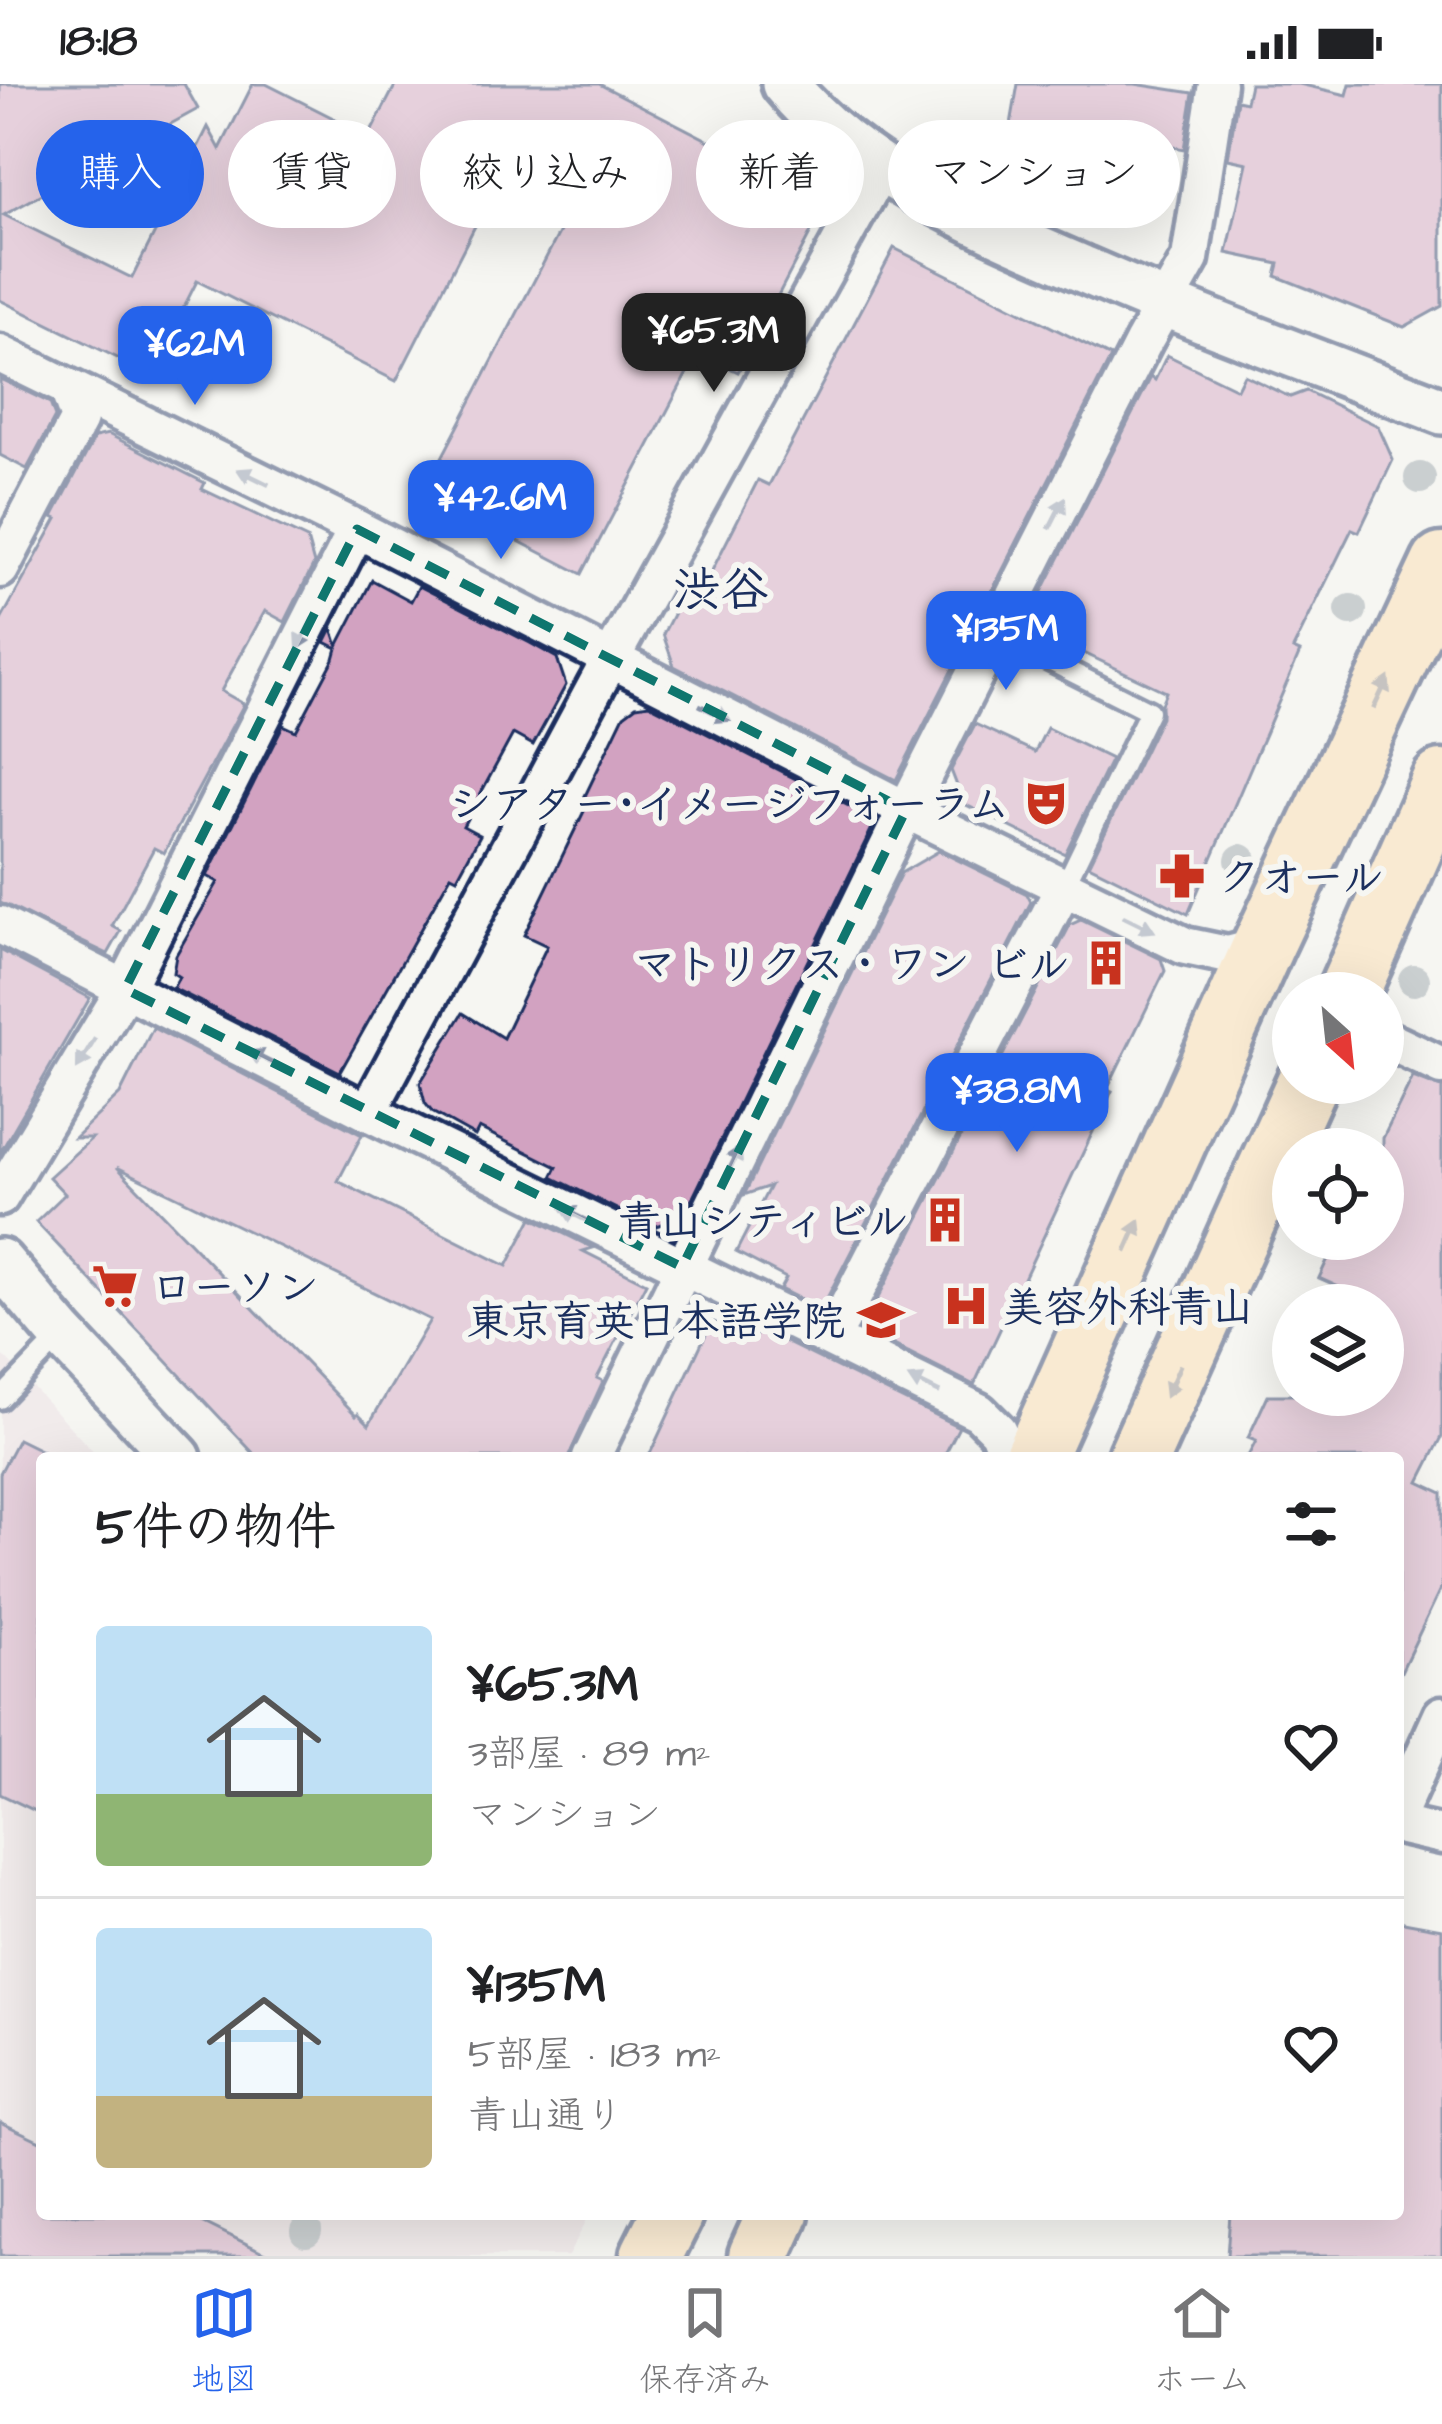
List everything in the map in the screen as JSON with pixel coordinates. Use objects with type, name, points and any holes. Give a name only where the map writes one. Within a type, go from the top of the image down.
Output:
[{"type":"highway","points":[[1037,1452],[1263,946],[1442,564]]},
{"type":"highway","points":[[1360,972],[1442,781]]},
{"type":"highway","points":[[1141,1452],[1298,1104]]},
{"type":"highway","points":[[651,2256],[669,2220]]},
{"type":"highway","points":[[758,2256],[775,2220]]},
{"type":"street","points":[[785,84],[798,100],[882,167],[965,218],[1442,411]]},
{"type":"street","points":[[594,1452],[906,810],[1190,259],[1217,84]]},
{"type":"street","points":[[368,1112],[882,167]]},
{"type":"street","points":[[0,353],[1185,946],[1228,956],[1263,946]]},
{"type":"street","points":[[0,568],[79,419],[68,388]]},
{"type":"street","points":[[0,1196],[125,989],[357,529]]},
{"type":"street","points":[[812,1331],[841,1320],[1064,887]]},
{"type":"street","points":[[0,925],[979,1412],[998,1431],[1006,1452]]},
{"type":"street","points":[[1404,1048],[1442,1066]]},
{"type":"street","points":[[0,1262],[172,1452]]},
{"type":"street","points":[[1404,1800],[1442,1715]]},
{"type":"street","points":[[1404,1827],[1442,1835]]},
{"type":"lane","points":[[996,634],[1149,711],[1064,887]]},
{"type":"lane","points":[[0,1400],[62,1335]]},
{"type":"highlighted area","points":[[357,529],[906,810],[682,1267],[125,989]]},
{"type":"shaded area","points":[[0,1352],[93,1452],[36,1452],[36,2220],[587,2220],[568,2256],[0,2256]]},
{"type":"building","points":[[0,84],[184,84],[198,109],[178,120],[36,120],[36,198],[4,215],[132,278],[157,228],[204,228],[204,135],[208,127],[220,149],[228,133],[228,228],[396,228],[396,120],[377,120],[396,84],[599,84],[669,120],[420,120],[420,228],[474,228],[396,381],[197,281],[150,374],[0,300]]},
{"type":"building","points":[[253,84],[266,84],[337,120],[235,120]]},
{"type":"building","points":[[1018,84],[1135,84],[1193,93],[1184,149],[1180,148],[1180,120],[1012,120]]},
{"type":"building","points":[[1250,84],[1299,84],[1347,95],[1350,84],[1442,84],[1442,306],[1404,327],[1276,276],[1279,264],[1227,253],[1247,163],[1228,159],[1237,100],[1246,102]]},
{"type":"building","points":[[672,122],[696,134],[696,228],[813,228],[738,372],[698,352],[582,574],[424,492],[562,228],[672,228]]},
{"type":"building","points":[[894,248],[1111,357],[896,780],[674,666],[663,634],[684,593],[697,600],[758,480],[769,485]]},
{"type":"building","points":[[1167,355],[1237,389],[1244,375],[1290,397],[1306,391],[1378,426],[1393,460],[1359,532],[1352,529],[1293,649],[1300,652],[1188,914],[1089,865],[1161,717],[1166,692],[1025,625],[1151,377],[1155,380]]},
{"type":"building","points":[[0,379],[50,403],[55,417],[27,469],[0,455]]},
{"type":"building","points":[[108,434],[205,483],[202,489],[307,539],[314,564],[285,622],[265,611],[221,691],[244,704],[164,853],[154,848],[112,926],[121,931],[108,954],[0,903],[0,622],[57,519],[53,517],[95,437]]},
{"type":"building","points":[[372,580],[411,601],[419,586],[530,643],[557,658],[566,685],[533,745],[513,734],[463,826],[480,835],[457,878],[451,875],[340,1072],[173,988],[179,977],[173,973],[176,955],[218,882],[207,876],[283,725],[296,731],[334,659],[337,648],[325,642],[332,628],[338,646]]},
{"type":"building","points":[[649,704],[876,820],[684,1216],[653,1227],[552,1177],[557,1167],[479,1128],[475,1136],[432,1112],[420,1083],[463,1013],[503,1038],[547,946],[524,935],[588,803],[583,800],[624,715]]},
{"type":"building","points":[[975,724],[1035,752],[1047,728],[1111,759],[1065,854],[964,804],[951,770]]},
{"type":"building","points":[[939,851],[1027,894],[1031,902],[825,1302],[814,1306],[780,1289],[786,1278],[736,1252],[770,1186],[744,1195],[901,873]]},
{"type":"building","points":[[1081,920],[1161,959],[1165,971],[974,1385],[862,1329],[1070,925]]},
{"type":"building","points":[[0,950],[90,998],[0,1153]]},
{"type":"building","points":[[153,1028],[362,1135],[338,1181],[507,1266],[532,1218],[593,1248],[583,1251],[646,1283],[597,1378],[603,1381],[571,1452],[252,1452],[36,1222],[65,1194],[49,1177],[92,1138],[74,1138],[120,1094]],"holes":[[[117,1167],[430,1320],[369,1424],[356,1415]]]},
{"type":"building","points":[[1413,1077],[1442,1088],[1442,1437],[1419,1482],[1442,1493],[1442,1586],[1404,1665],[1404,1452],[1250,1452],[1256,1441],[1248,1438],[1268,1395],[1272,1395],[1272,1416],[1404,1416],[1404,1284],[1332,1284],[1319,1278],[1327,1260],[1404,1260],[1404,1128],[1388,1128],[1404,1104]]},
{"type":"building","points":[[712,1321],[753,1341],[759,1329],[959,1427],[946,1452],[651,1452]]},
{"type":"building","points":[[18,1439],[42,1451],[36,1452],[36,1811],[0,1794],[0,1473]]},
{"type":"building","points":[[1404,1922],[1442,1929],[1442,2256],[1227,2256],[1230,2220],[1404,2220]]},
{"type":"building","points":[[0,2122],[36,2139],[36,2220],[198,2220],[271,2256],[0,2256]]},
{"type":"place","name":"シアター･イメージフォーラム","points":[[1046,803]]},
{"type":"place","name":"クオール","points":[[1182,876]]},
{"type":"place","name":"マトリクス・ワン ビル","points":[[1106,963]]},
{"type":"place","name":"青山シティビル","points":[[945,1220]]},
{"type":"place","name":"ローソン","points":[[115,1286]]},
{"type":"place","name":"美容外科青山","points":[[966,1306]]},
{"type":"place","name":"東京育英日本語学院","points":[[881,1320]]},
{"type":"district","name":"渋谷","points":[[721,588]]}]
